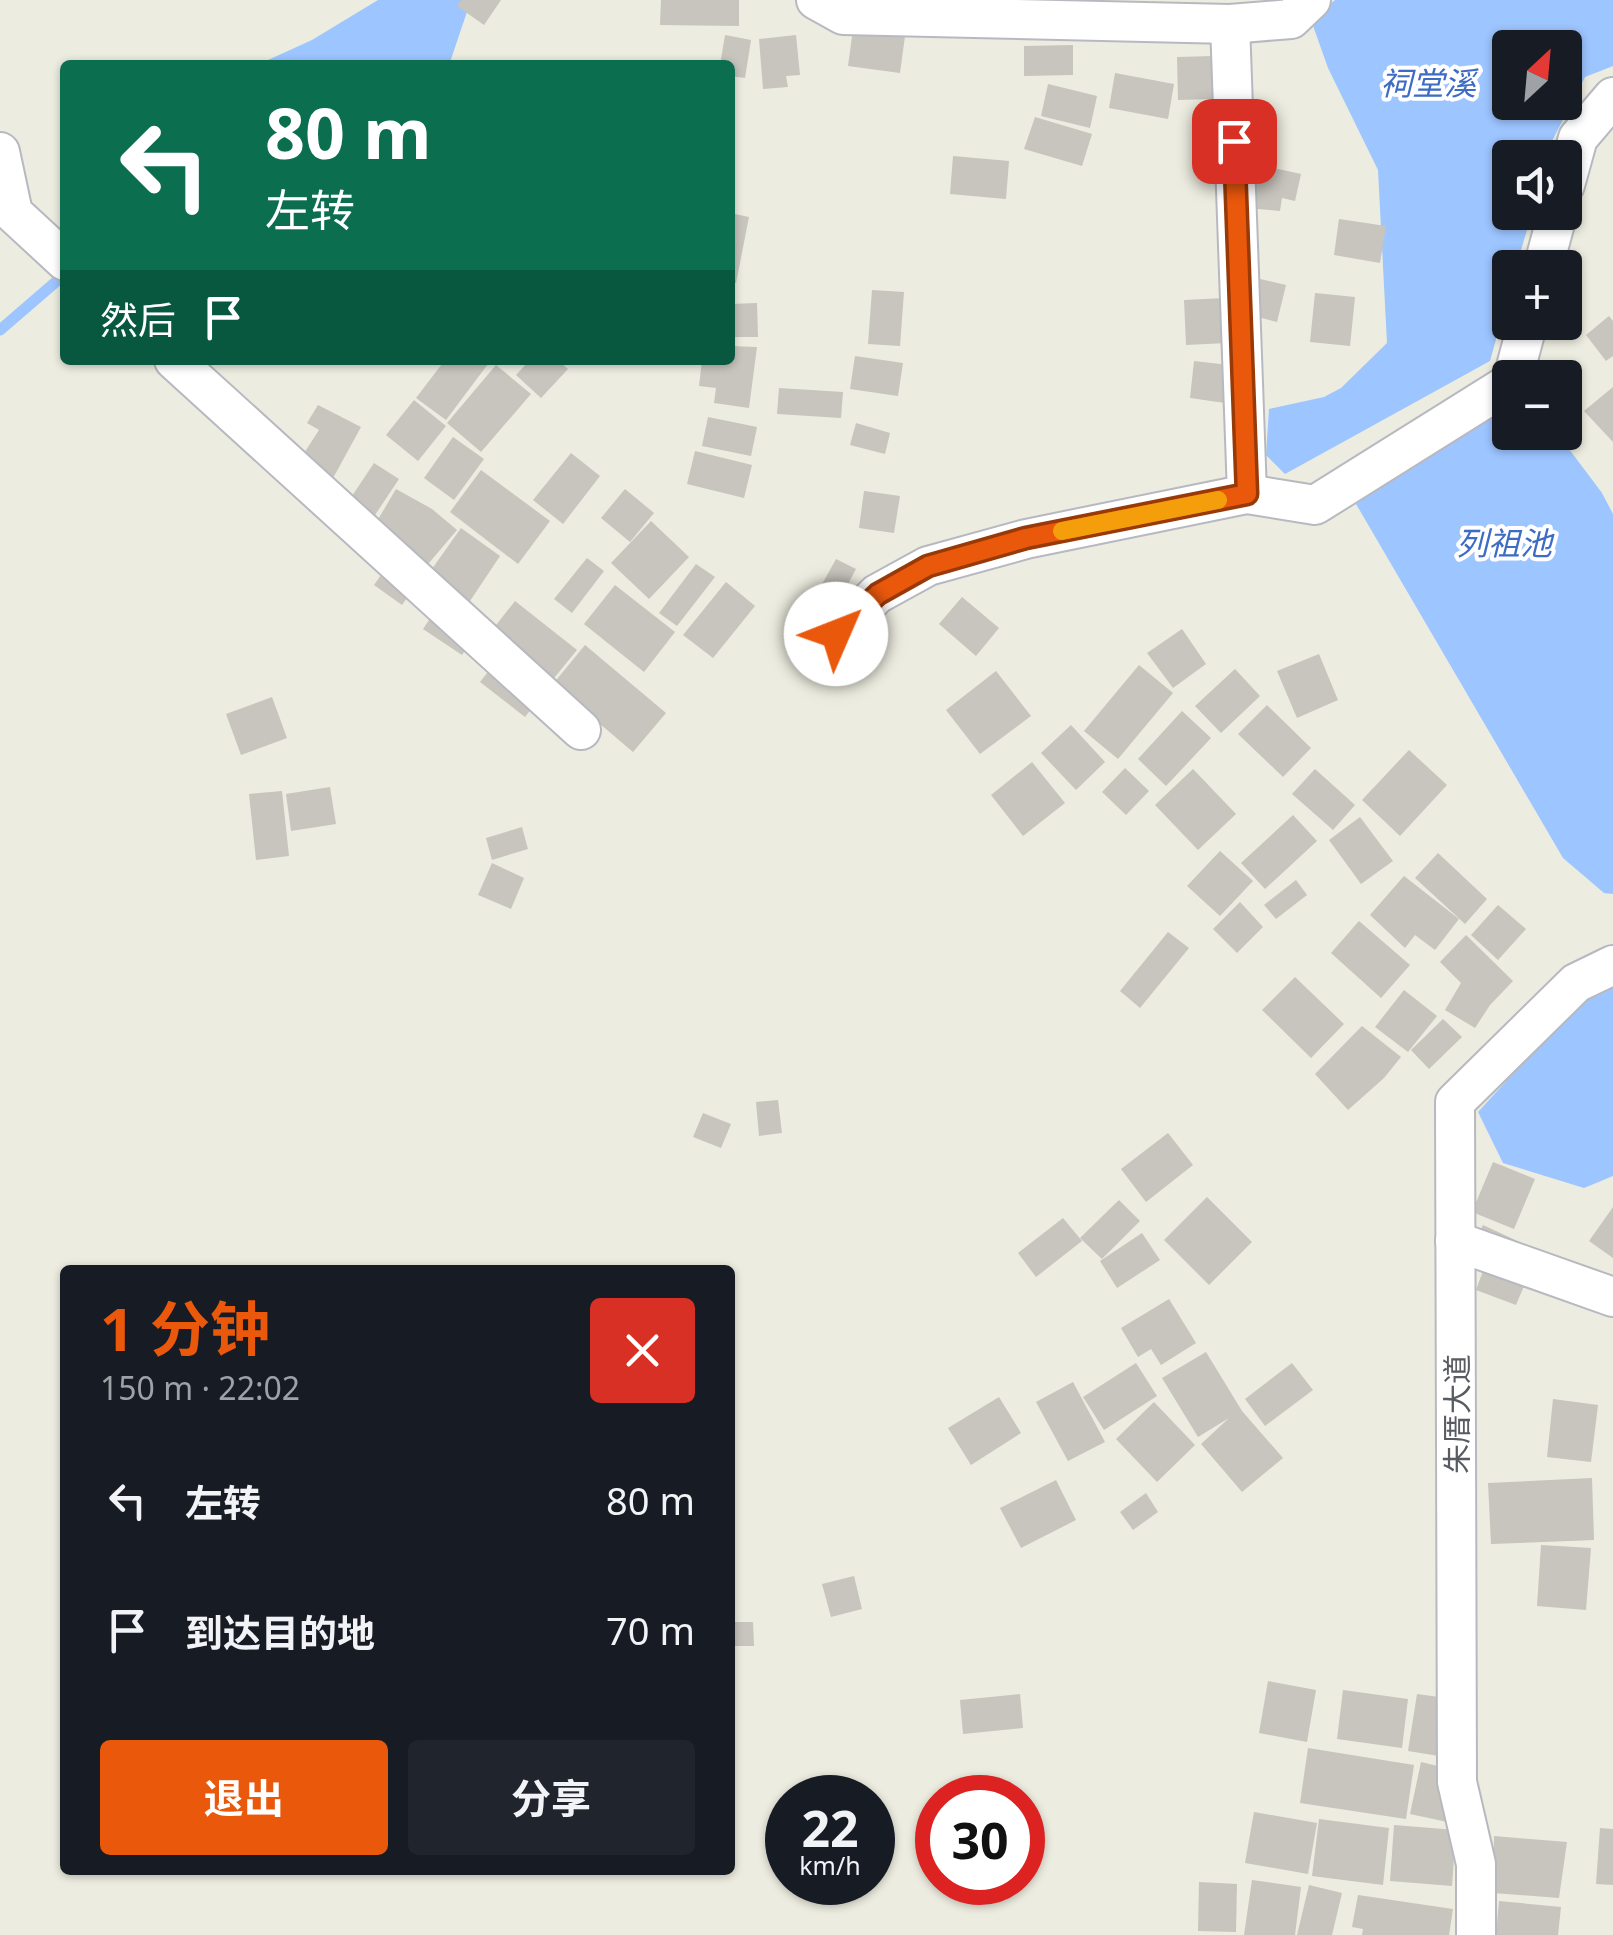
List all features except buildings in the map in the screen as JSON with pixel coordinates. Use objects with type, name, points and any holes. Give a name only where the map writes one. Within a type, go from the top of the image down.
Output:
[{"type":"street","points":[[816,0],[843,15],[1230,24],[1291,19],[1311,0]]},
{"type":"street","points":[[1230,24],[1247,494]]},
{"type":"street","points":[[1577,140],[1613,97]]},
{"type":"street","points":[[0,152],[13,213],[60,256]]},
{"type":"street","points":[[180,365],[581,730]]},
{"type":"street","points":[[836,634],[878,594],[928,566],[1026,538],[1247,494],[1315,505],[1492,393]]},
{"type":"street","name":"朱厝大道","points":[[1476,1935],[1476,1864],[1457,1782],[1455,1102],[1576,983],[1613,965]]},
{"type":"street","points":[[1455,1240],[1613,1297]]},
{"type":"water","points":[[378,0],[471,0],[451,60],[268,60],[312,40]]},
{"type":"water","name":"祠堂溪","points":[[1335,0],[1613,0],[1613,66],[1585,77],[1582,83],[1582,30],[1492,30],[1492,120],[1563,120],[1553,140],[1492,140],[1492,230],[1527,230],[1521,250],[1492,250],[1492,340],[1496,340],[1490,361],[1285,474],[1266,455],[1269,409],[1324,397],[1341,388],[1387,343],[1378,170],[1328,68],[1311,20]]},
{"type":"water","name":"列祖池","points":[[1492,419],[1492,450],[1570,450],[1602,493],[1613,514],[1613,894],[1604,893],[1563,858],[1356,504],[1389,479]]},
{"type":"water","points":[[1613,982],[1613,1176],[1584,1188],[1503,1163],[1478,1112],[1583,997]]},
{"type":"waterway","points":[[0,330],[60,278]]},
{"type":"slow traffic","points":[[1062,531],[1218,500]]},
{"type":"route","points":[[836,634],[878,594],[928,566],[1026,538],[1247,494],[1234,141]]}]
